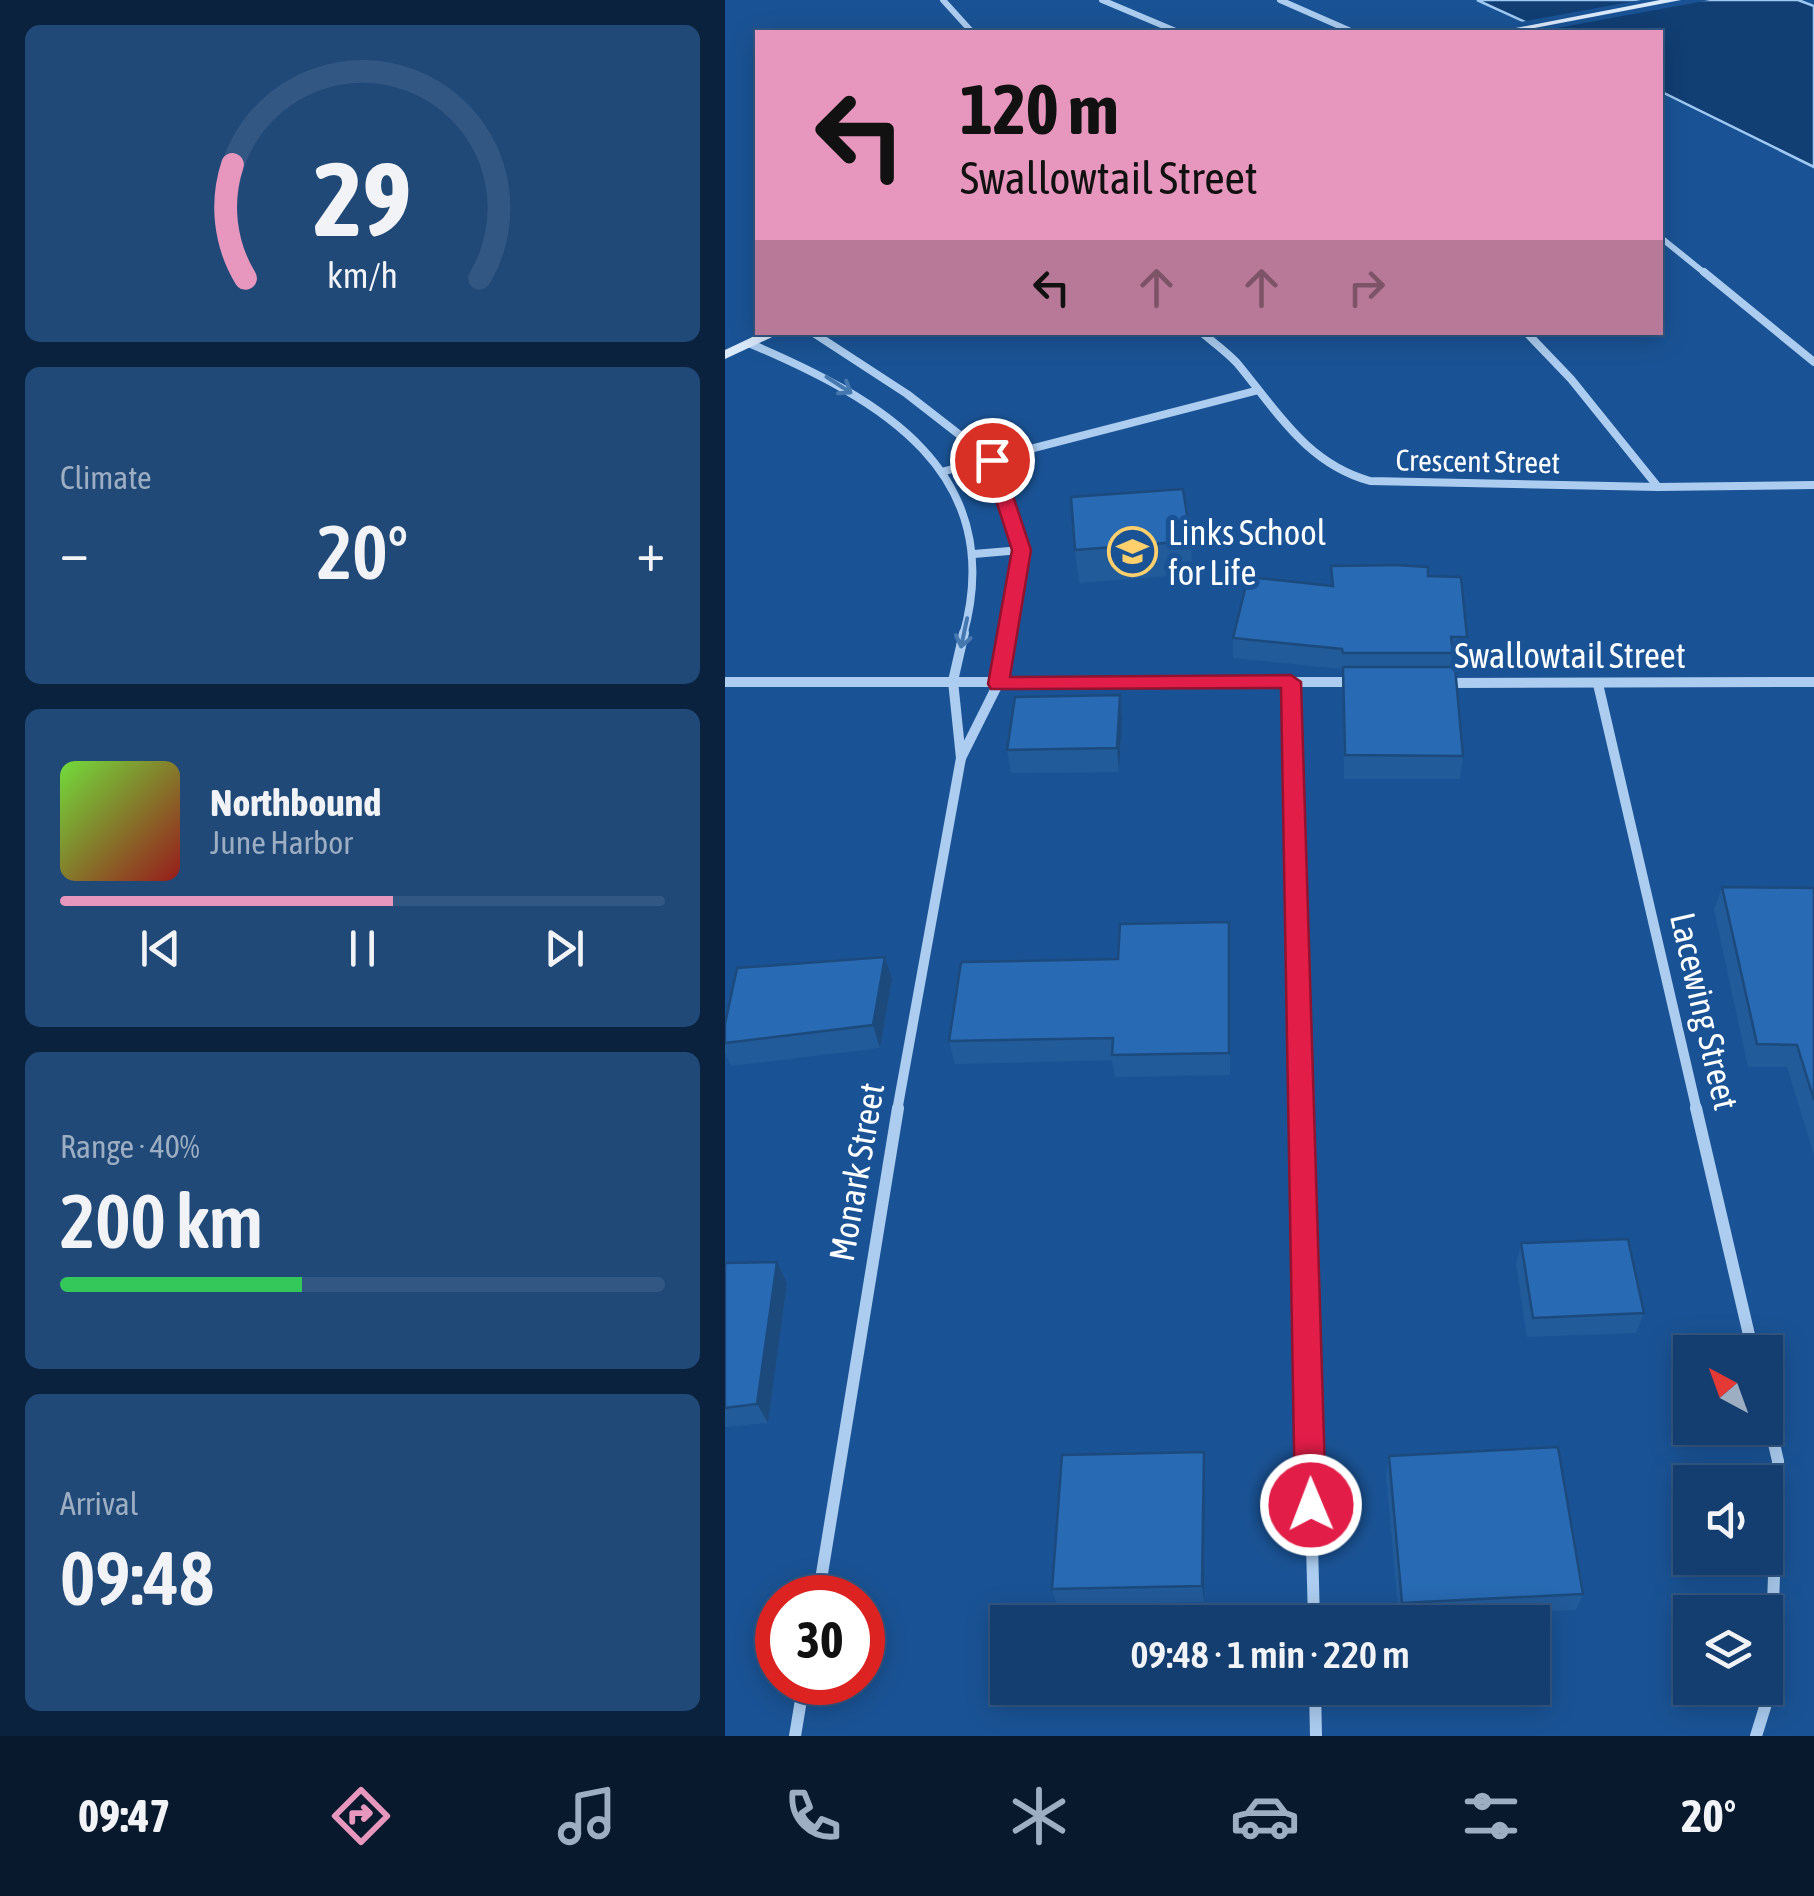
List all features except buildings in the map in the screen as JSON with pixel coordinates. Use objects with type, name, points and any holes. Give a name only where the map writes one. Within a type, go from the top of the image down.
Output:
[{"type":"street","points":[[943,0],[970,30]]},
{"type":"street","points":[[1102,0],[1173,30]]},
{"type":"street","points":[[1280,0],[1348,30]]},
{"type":"street","points":[[1511,30],[1676,0]]},
{"type":"street","points":[[1663,239],[1814,362]]},
{"type":"street","points":[[725,354],[770,335]]},
{"type":"street","points":[[818,335],[907,394],[992,460]]},
{"type":"street","name":"Crescent Street","points":[[1204,335],[1236,362],[1255,391],[1323,462],[1341,473],[1370,481],[1658,487],[1814,485]]},
{"type":"street","points":[[1529,335],[1571,379],[1658,487]]},
{"type":"street","name":"Monark Street","points":[[751,344],[820,372],[915,434],[945,471],[971,534],[974,554],[974,584],[953,682],[961,758],[879,1211],[821,1575]]},
{"type":"street","points":[[945,471],[1255,391]]},
{"type":"street","name":"Monark Street","points":[[961,758],[998,684],[1022,550],[992,460]]},
{"type":"street","points":[[974,554],[1022,550]]},
{"type":"street","points":[[725,682],[1368,682]]},
{"type":"street","points":[[1291,682],[1314,1605]]},
{"type":"street","name":"Swallowtail Street","points":[[1425,682],[1814,682]]},
{"type":"street","name":"Lacewing Street","points":[[1598,684],[1749,1335]]},
{"type":"street","points":[[1757,1736],[1771,1692],[1778,1462],[1774,1445]]},
{"type":"street","points":[[795,1736],[800,1705]]},
{"type":"street","points":[[1316,1705],[1317,1736]]},
{"type":"water","points":[[1477,0],[1798,0],[1814,6],[1814,167],[1663,92],[1663,30],[1543,30]]},
{"type":"pier","points":[[1641,0],[1710,0],[1546,30],[1531,30],[1515,23]]},
{"type":"place","name":"Links School for Life","points":[[1133,552]]},
{"type":"route","points":[[992,460],[1022,550],[998,684],[1291,682],[1311,1505]]}]
